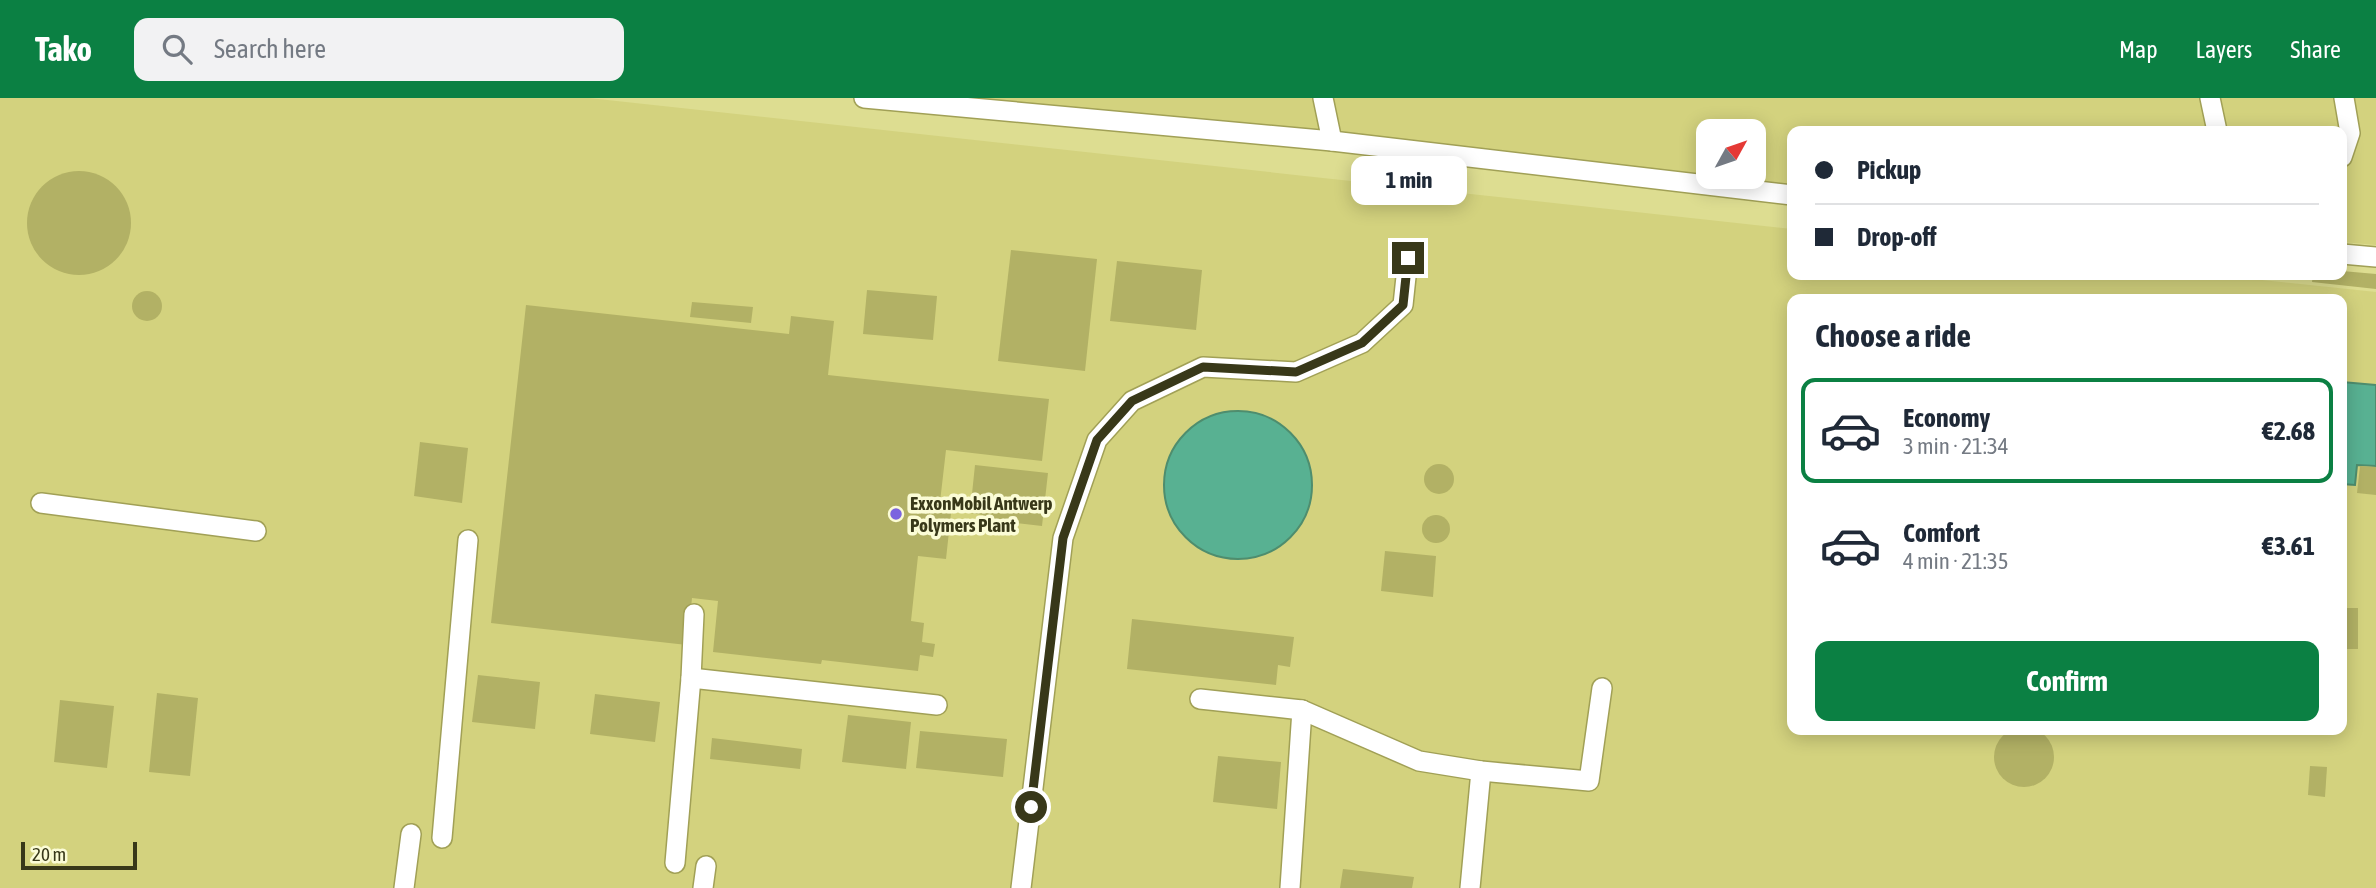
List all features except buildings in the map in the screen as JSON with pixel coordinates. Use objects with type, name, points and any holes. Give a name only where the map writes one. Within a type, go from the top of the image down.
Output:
[{"type":"lane","points":[[864,98],[1332,141],[1787,194]]},
{"type":"lane","points":[[1323,98],[1332,141]]},
{"type":"lane","points":[[2210,98],[2216,126]]},
{"type":"lane","points":[[2344,98],[2350,133],[2347,142]]},
{"type":"lane","points":[[2347,254],[2376,257]]},
{"type":"lane","points":[[1021,888],[1063,538],[1097,440],[1132,401],[1203,367],[1296,372],[1362,343],[1403,305],[1408,258]]},
{"type":"lane","points":[[41,503],[256,531]]},
{"type":"lane","points":[[442,838],[468,540]]},
{"type":"lane","points":[[675,863],[694,614]]},
{"type":"lane","points":[[691,678],[937,705]]},
{"type":"lane","points":[[1200,699],[1301,710],[1419,761],[1480,771],[1589,781],[1602,688]]},
{"type":"lane","points":[[1290,888],[1301,710]]},
{"type":"lane","points":[[1470,888],[1480,771]]},
{"type":"lane","points":[[404,888],[411,834]]},
{"type":"lane","points":[[703,888],[706,866]]},
{"type":"shaded area","name":"ExxonMobil Antwerp Polymers Plant","points":[[0,98],[589,98],[1787,228],[1787,280],[2262,280],[2376,292],[2376,888],[0,888]]},
{"type":"shaded area","points":[[868,98],[2376,98],[2376,245],[2347,242],[2347,126],[1787,126],[1787,188],[1766,185],[1766,119],[1696,119],[1696,179]]},
{"type":"shaded area","points":[[2347,382],[2376,385],[2376,466],[2357,465],[2355,485],[2347,484]]},
{"type":"shaded area","points":[[1238,411],[1266,416],[1291,432],[1307,457],[1312,485],[1307,513],[1291,538],[1266,554],[1238,559],[1210,554],[1185,538],[1169,513],[1164,485],[1169,457],[1185,432],[1210,416]]},
{"type":"place","name":"ExxonMobil Antwerp Polymers Plant","points":[[896,514]]},
{"type":"route","points":[[1031,807],[1063,538],[1097,440],[1132,401],[1203,367],[1296,372],[1362,343],[1403,305],[1408,258]]}]
